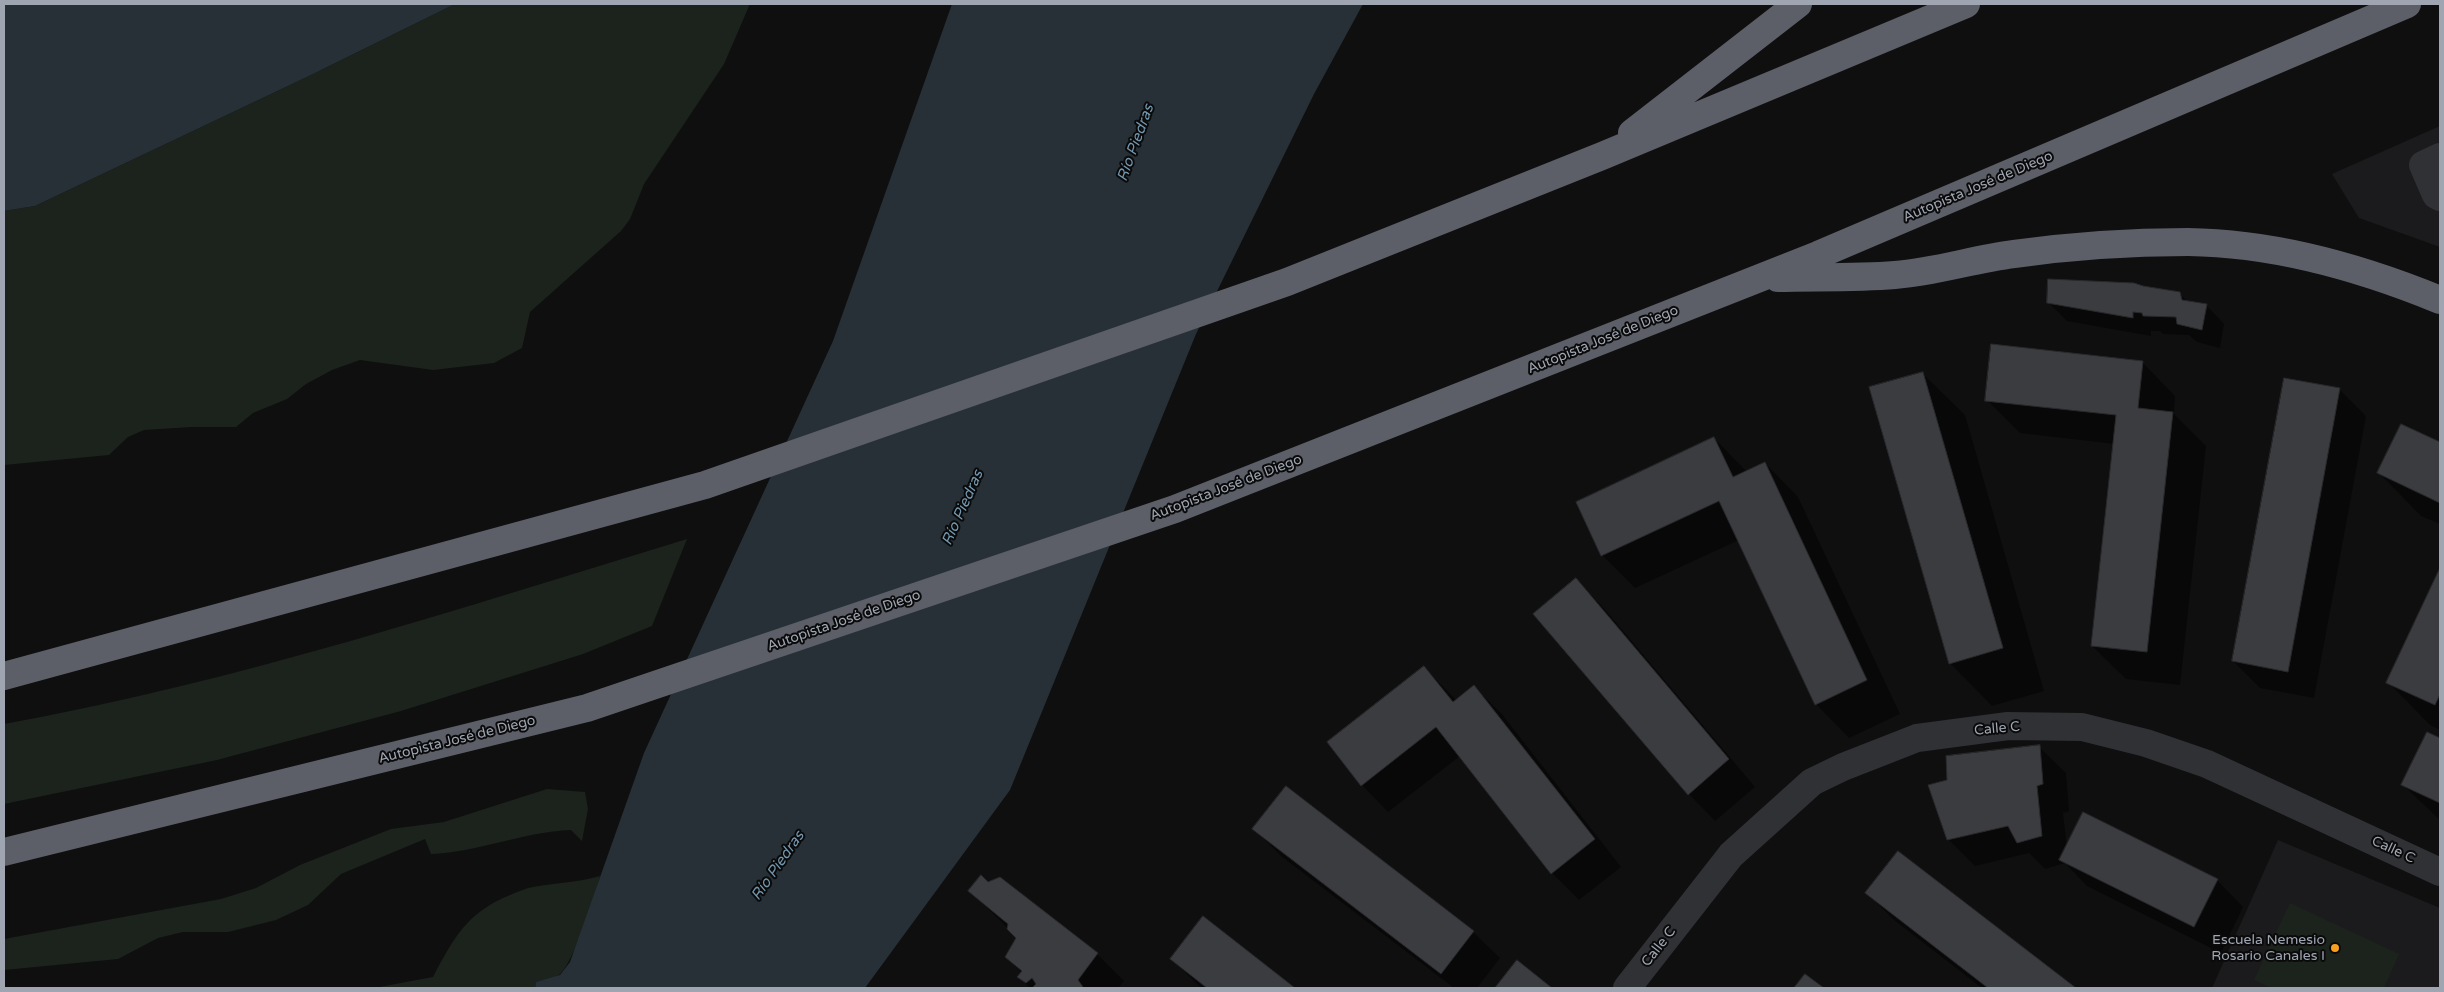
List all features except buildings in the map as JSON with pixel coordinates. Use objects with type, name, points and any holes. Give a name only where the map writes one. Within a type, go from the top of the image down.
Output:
[{"type":"highway","points":[[1602,156],[1798,4]]},
{"type":"highway","points":[[4,676],[705,485],[1287,282],[1602,156],[1966,4]]},
{"type":"highway","name":"Autopista José de Diego","points":[[4,852],[587,708],[1176,509],[1818,255],[2407,4]]},
{"type":"highway","points":[[1759,279],[1896,275],[2013,254],[2101,245],[2189,242],[2264,250],[2336,264],[2406,286],[2440,300]]},
{"type":"street","points":[[2440,157],[2423,165],[2436,195],[2440,197]]},
{"type":"street","name":"Calle C","points":[[1627,988],[1731,855],[1812,782],[1843,766],[1918,738],[2008,726],[2082,727],[2146,743],[2206,764],[2440,872]]},
{"type":"shaded area","points":[[455,4],[750,4],[724,64],[644,184],[630,219],[621,231],[530,312],[522,348],[494,363],[433,370],[360,360],[332,370],[306,384],[287,399],[253,413],[236,427],[144,430],[128,437],[109,455],[4,465],[4,211],[35,206],[309,76]]},
{"type":"shaded area","points":[[2440,126],[2440,247],[2359,218],[2332,174]]},
{"type":"shaded area","points":[[687,539],[652,626],[583,654],[401,711],[217,760],[4,804],[4,724],[91,707],[177,687],[348,642]]},
{"type":"shaded area","points":[[547,789],[585,792],[588,809],[582,841],[571,830],[536,834],[466,850],[431,854],[425,839],[341,874],[308,905],[276,920],[228,932],[183,932],[158,938],[118,959],[4,970],[4,939],[221,899],[256,888],[300,865],[391,829],[444,822]]},
{"type":"shaded area","name":"Escuela Nemesio Rosario Canales I","points":[[2278,840],[2440,908],[2440,988],[2212,988]]},
{"type":"shaded area","points":[[600,876],[584,927],[566,966],[556,977],[536,982],[535,988],[374,988],[433,977],[463,928],[482,910],[495,902],[528,888]]},
{"type":"shaded area","points":[[2290,903],[2399,954],[2384,988],[2272,988],[2254,980]]},
{"type":"water","points":[[4,4],[455,4],[309,76],[35,206],[4,211]]},
{"type":"water","name":"Río Piedras","points":[[952,4],[1363,4],[1314,94],[1196,334],[1010,790],[865,988],[535,988],[536,982],[560,975],[570,962],[644,753],[833,341]]},
{"type":"place","name":"Escuela Nemesio Rosario Canales I","points":[[2335,948]]}]
